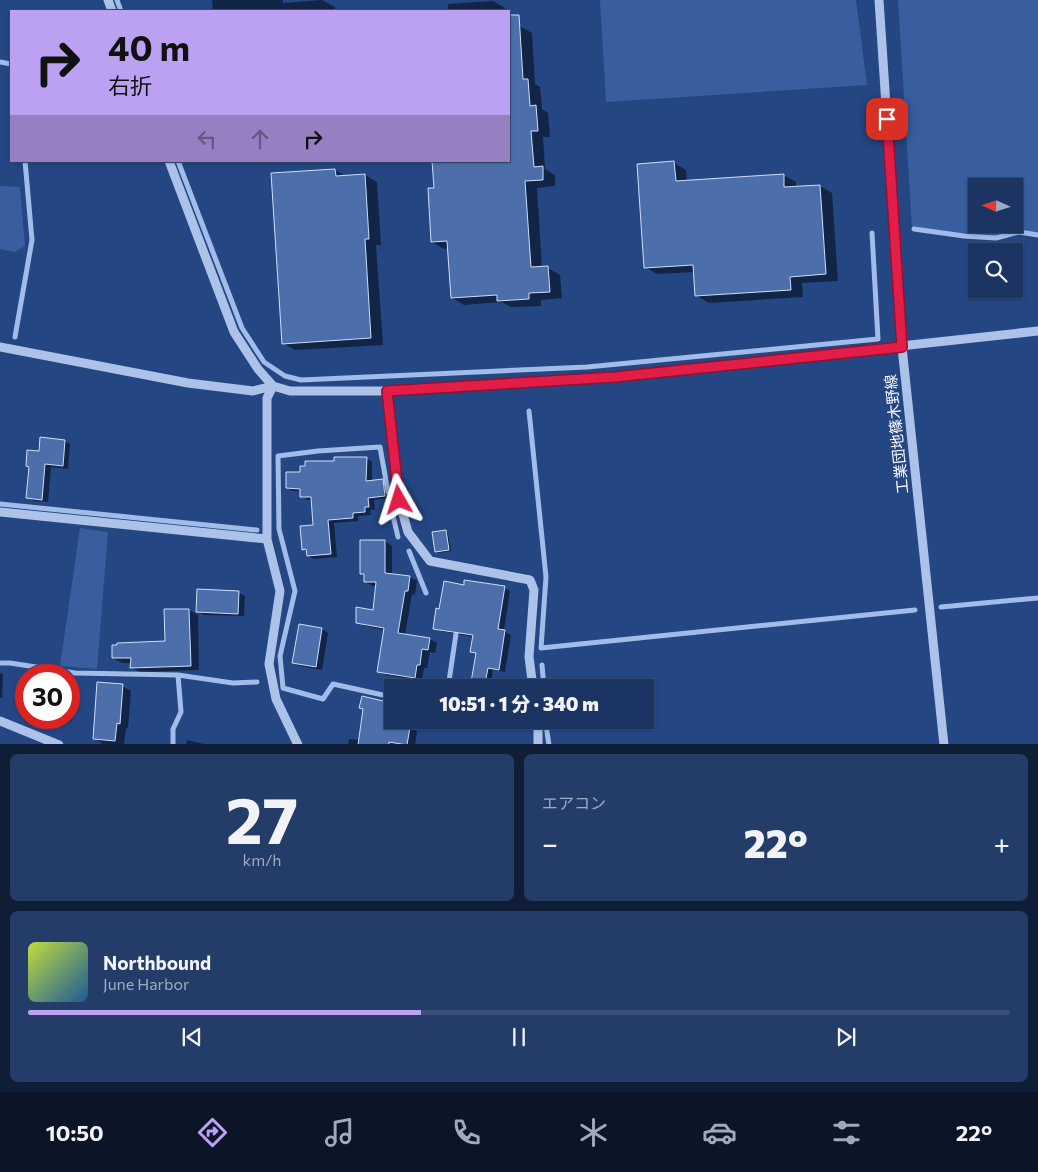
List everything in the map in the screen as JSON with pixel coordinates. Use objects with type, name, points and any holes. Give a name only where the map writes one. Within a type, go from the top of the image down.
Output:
[{"type":"street","name":"工業団地篠木野線","points":[[879,0],[902,347],[944,744]]},
{"type":"street","points":[[169,162],[234,332],[258,369],[274,386],[290,392],[387,391],[615,377],[1038,331]]},
{"type":"street","points":[[0,347],[188,383],[253,391],[274,386]]},
{"type":"street","points":[[274,386],[267,398],[267,539],[280,591],[269,664],[276,698],[298,744]]},
{"type":"street","points":[[387,391],[399,500],[408,532],[430,561],[530,580],[534,590],[529,656],[532,679]]},
{"type":"street","points":[[0,512],[267,539]]},
{"type":"street","points":[[0,721],[59,744]]},
{"type":"street","points":[[538,729],[538,744]]},
{"type":"shaded area","points":[[600,0],[856,0],[867,85],[606,102]]},
{"type":"shaded area","points":[[898,0],[1038,0],[1038,233],[1023,231],[1023,178],[968,178],[968,233],[1011,233],[996,237],[912,228]]},
{"type":"shaded area","points":[[0,186],[20,187],[25,246],[15,252],[0,249]]},
{"type":"shaded area","points":[[80,528],[108,532],[97,669],[80,668],[80,664],[60,664]]},
{"type":"building","points":[[510,15],[519,15],[523,79],[528,79],[530,106],[536,105],[538,131],[531,131],[534,167],[543,166],[543,180],[525,181],[531,267],[548,266],[550,292],[529,293],[529,299],[497,301],[497,295],[451,298],[447,241],[431,242],[428,188],[434,188],[432,162],[510,162]]},
{"type":"building","points":[[674,161],[676,181],[784,174],[784,187],[820,185],[826,274],[790,277],[791,290],[695,296],[693,265],[644,268],[637,164]]},
{"type":"building","points":[[335,169],[336,176],[365,174],[369,239],[365,239],[371,338],[282,344],[271,173]]},
{"type":"building","points":[[40,437],[65,440],[63,466],[45,464],[42,500],[26,498],[29,467],[26,466],[27,450],[39,451]]},
{"type":"building","points":[[334,457],[367,457],[366,481],[383,479],[385,496],[368,498],[369,507],[365,507],[365,512],[353,513],[353,518],[328,520],[331,554],[307,556],[306,549],[302,550],[300,526],[313,525],[311,497],[300,497],[300,489],[286,488],[286,472],[300,472],[300,466],[305,466],[305,461],[334,461]]},
{"type":"building","points":[[446,530],[449,550],[435,552],[432,532]]},
{"type":"building","points":[[360,540],[385,540],[385,573],[410,576],[408,591],[405,591],[398,633],[430,638],[428,650],[422,649],[420,665],[417,665],[415,678],[377,672],[384,628],[356,623],[356,607],[373,610],[376,582],[364,582],[364,574],[360,574]]},
{"type":"building","points":[[464,580],[505,586],[498,629],[505,630],[499,670],[488,668],[486,679],[472,679],[476,653],[470,652],[473,635],[433,629],[436,608],[439,609],[444,581],[464,585]]},
{"type":"building","points":[[197,589],[239,591],[238,614],[196,612]]},
{"type":"building","points":[[164,609],[189,609],[191,666],[130,668],[131,658],[112,658],[112,645],[117,645],[117,643],[165,641]]},
{"type":"building","points":[[299,624],[322,628],[316,667],[292,663]]},
{"type":"building","points":[[97,682],[123,684],[120,724],[117,723],[115,741],[93,739]]},
{"type":"building","points":[[362,696],[384,701],[384,729],[410,729],[407,744],[389,742],[389,744],[358,744],[363,709],[359,708]]},
{"type":"waterway","points":[[117,0],[121,10]]},
{"type":"waterway","points":[[0,62],[10,64]]},
{"type":"waterway","points":[[15,337],[32,240],[25,162]]},
{"type":"waterway","points":[[178,162],[242,328],[264,362],[285,376],[301,380],[587,367],[878,339],[872,233]]},
{"type":"waterway","points":[[914,229],[964,236],[996,238],[1019,232],[1038,235]]},
{"type":"waterway","points":[[529,411],[546,577],[541,648],[915,610]]},
{"type":"waterway","points":[[384,695],[333,684],[323,699],[283,688],[280,656],[295,591],[279,529],[278,456],[380,447],[388,492]]},
{"type":"waterway","points":[[0,504],[257,530]]},
{"type":"waterway","points":[[392,512],[398,537]]},
{"type":"waterway","points":[[409,551],[426,593]]},
{"type":"waterway","points":[[941,607],[1038,598]]},
{"type":"waterway","points":[[449,679],[457,627]]},
{"type":"waterway","points":[[0,663],[75,673],[178,675],[233,683],[257,682]]},
{"type":"waterway","points":[[542,665],[543,679]]},
{"type":"waterway","points":[[173,744],[173,729],[181,712],[178,675]]},
{"type":"waterway","points":[[547,729],[549,744]]},
{"type":"route","points":[[399,500],[387,391],[615,377],[902,347],[887,119]]}]
